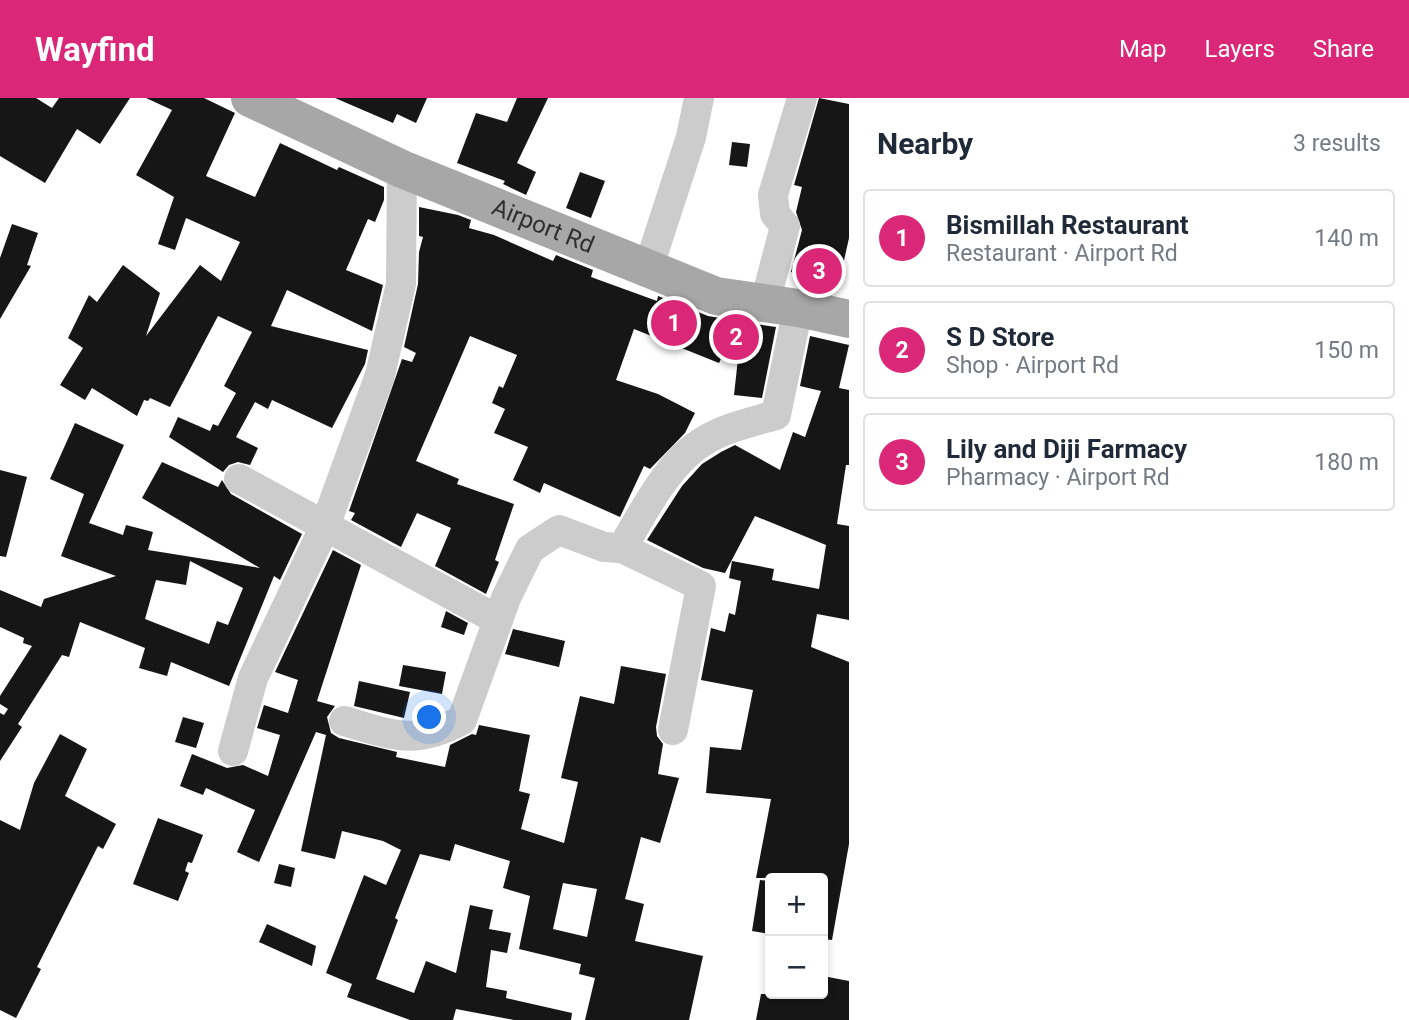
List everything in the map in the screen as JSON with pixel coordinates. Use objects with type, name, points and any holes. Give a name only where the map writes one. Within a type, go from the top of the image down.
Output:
[{"type":"main road","name":"Airport Rd","points":[[250,98],[402,169],[716,296],[782,305],[849,319]]},
{"type":"street","points":[[648,269],[691,137],[699,98]]},
{"type":"street","points":[[622,548],[662,482],[701,442],[720,432],[776,415],[785,226],[775,214],[773,195],[802,98]]},
{"type":"street","points":[[233,751],[253,678],[325,526],[380,375],[401,284],[402,169]]},
{"type":"street","points":[[239,479],[498,621]]},
{"type":"street","points":[[344,721],[403,738],[440,732],[462,720],[498,621],[530,549],[559,530],[604,547],[622,548],[701,586],[673,730]]},
{"type":"building","points":[[0,98],[36,98],[52,108],[59,98],[130,98],[100,144],[77,129],[45,183],[0,156]]},
{"type":"building","points":[[146,98],[204,98],[235,113],[206,176],[255,197],[280,143],[337,170],[339,167],[384,187],[384,200],[375,222],[368,219],[346,270],[383,285],[372,331],[287,290],[271,326],[368,350],[365,364],[332,428],[272,400],[268,409],[255,402],[236,437],[258,448],[250,465],[238,462],[229,465],[223,472],[169,437],[178,417],[210,431],[213,424],[218,426],[236,393],[224,386],[252,332],[218,316],[170,407],[150,398],[148,401],[144,400],[137,416],[92,388],[85,400],[60,385],[83,348],[68,338],[89,295],[97,302],[123,265],[160,293],[146,336],[200,265],[221,281],[240,242],[186,218],[175,250],[158,244],[174,197],[136,175],[172,110]]},
{"type":"building","points":[[335,98],[427,98],[416,123],[397,114],[393,123]]},
{"type":"building","points":[[517,98],[548,98],[517,163],[536,172],[526,195],[503,184],[505,181],[457,163],[476,113],[507,122]]},
{"type":"building","points":[[819,98],[849,104],[849,238],[839,283],[791,272],[802,230],[796,212],[802,187],[794,185]]},
{"type":"building","points":[[732,142],[750,144],[747,167],[729,165]]},
{"type":"building","points":[[580,172],[605,181],[591,218],[566,208]]},
{"type":"building","points":[[419,207],[471,220],[469,228],[494,235],[553,261],[556,255],[593,270],[591,277],[657,301],[658,296],[708,316],[739,321],[719,363],[634,329],[616,380],[658,394],[695,413],[685,433],[650,469],[644,466],[620,517],[544,483],[540,493],[513,480],[528,447],[494,433],[505,409],[492,403],[499,386],[503,388],[517,355],[470,336],[416,461],[459,479],[457,484],[514,504],[495,560],[499,562],[486,594],[435,566],[451,528],[417,513],[401,547],[351,520],[355,513],[349,511],[402,359],[412,362],[416,353],[404,347],[418,284],[419,252],[423,237],[419,236]]},
{"type":"building","points":[[12,224],[38,233],[27,265],[31,266],[0,319],[0,258]]},
{"type":"building","points":[[742,322],[776,327],[762,398],[734,395]]},
{"type":"building","points":[[810,336],[849,345],[839,388],[849,390],[849,465],[846,465],[837,524],[849,526],[849,620],[817,614],[811,647],[849,662],[849,844],[832,940],[828,940],[828,873],[765,873],[765,878],[756,878],[771,799],[706,793],[710,747],[741,750],[753,690],[701,680],[711,628],[725,632],[729,613],[735,615],[741,581],[729,578],[732,561],[774,569],[772,580],[819,589],[826,545],[755,516],[725,573],[703,568],[647,540],[682,486],[702,464],[721,452],[735,445],[780,470],[793,432],[805,437],[821,391],[800,386]]},
{"type":"building","points":[[75,423],[124,445],[89,523],[123,535],[126,525],[153,532],[148,550],[260,568],[142,498],[162,462],[218,487],[222,480],[231,494],[302,534],[280,580],[274,576],[229,686],[171,662],[167,676],[139,668],[145,648],[80,622],[69,657],[62,655],[18,724],[22,727],[0,761],[0,713],[4,715],[8,709],[0,704],[0,696],[32,646],[23,643],[24,638],[0,627],[0,590],[41,607],[44,599],[116,576],[61,556],[84,494],[50,479]],"holes":[[[190,561],[243,588],[228,625],[217,621],[209,644],[145,619],[156,580],[186,585]]]},
{"type":"building","points":[[0,470],[27,477],[6,557],[0,556]]},
{"type":"building","points":[[333,550],[361,565],[317,701],[335,706],[327,717],[331,733],[339,738],[397,752],[396,757],[445,767],[450,745],[472,734],[476,735],[479,725],[530,735],[519,791],[530,794],[521,829],[564,843],[578,782],[561,778],[580,696],[614,704],[621,666],[666,674],[656,727],[657,736],[663,744],[658,774],[679,778],[660,843],[641,837],[625,899],[644,904],[635,941],[703,956],[689,1020],[585,1020],[595,978],[579,974],[581,964],[519,949],[530,896],[503,888],[510,861],[455,844],[450,861],[420,854],[395,918],[398,920],[376,979],[414,993],[426,961],[456,973],[470,905],[493,910],[489,929],[511,933],[507,953],[491,950],[486,987],[507,991],[506,998],[572,1013],[571,1020],[514,1020],[456,1009],[453,1020],[410,1020],[347,997],[352,984],[326,973],[364,875],[386,885],[401,850],[383,841],[342,831],[335,859],[301,851],[326,735],[316,732],[259,862],[237,852],[255,810],[206,788],[203,795],[180,786],[192,754],[227,768],[243,765],[268,776],[280,735],[257,728],[264,705],[288,713],[298,680],[275,672]],"holes":[[[563,883],[597,889],[587,937],[553,929]]]},
{"type":"building","points":[[446,611],[468,623],[464,635],[441,627]]},
{"type":"building","points":[[513,629],[565,641],[559,667],[505,654]]},
{"type":"building","points":[[403,665],[446,672],[442,694],[399,686]]},
{"type":"building","points":[[359,681],[410,692],[404,718],[354,706]]},
{"type":"building","points":[[183,717],[204,723],[196,748],[175,742]]},
{"type":"building","points":[[60,734],[87,749],[65,796],[116,824],[103,849],[98,846],[37,967],[41,969],[16,1018],[0,1010],[0,820],[20,830],[34,783]]},
{"type":"building","points":[[158,818],[203,835],[192,863],[188,862],[185,871],[189,873],[178,901],[133,884]]},
{"type":"building","points":[[279,864],[295,868],[291,887],[274,883]]},
{"type":"building","points":[[760,880],[765,880],[765,933],[752,931]]},
{"type":"building","points":[[267,924],[316,946],[312,966],[259,942]]},
{"type":"building","points":[[828,977],[849,981],[849,1020],[756,1020],[761,994],[765,994],[765,999],[828,999]]},
{"type":"place","name":"Lily and Diji Farmacy","points":[[819,271]]},
{"type":"place","name":"Bismillah Restaurant","points":[[674,323]]},
{"type":"place","name":"S D Store","points":[[736,337]]}]
